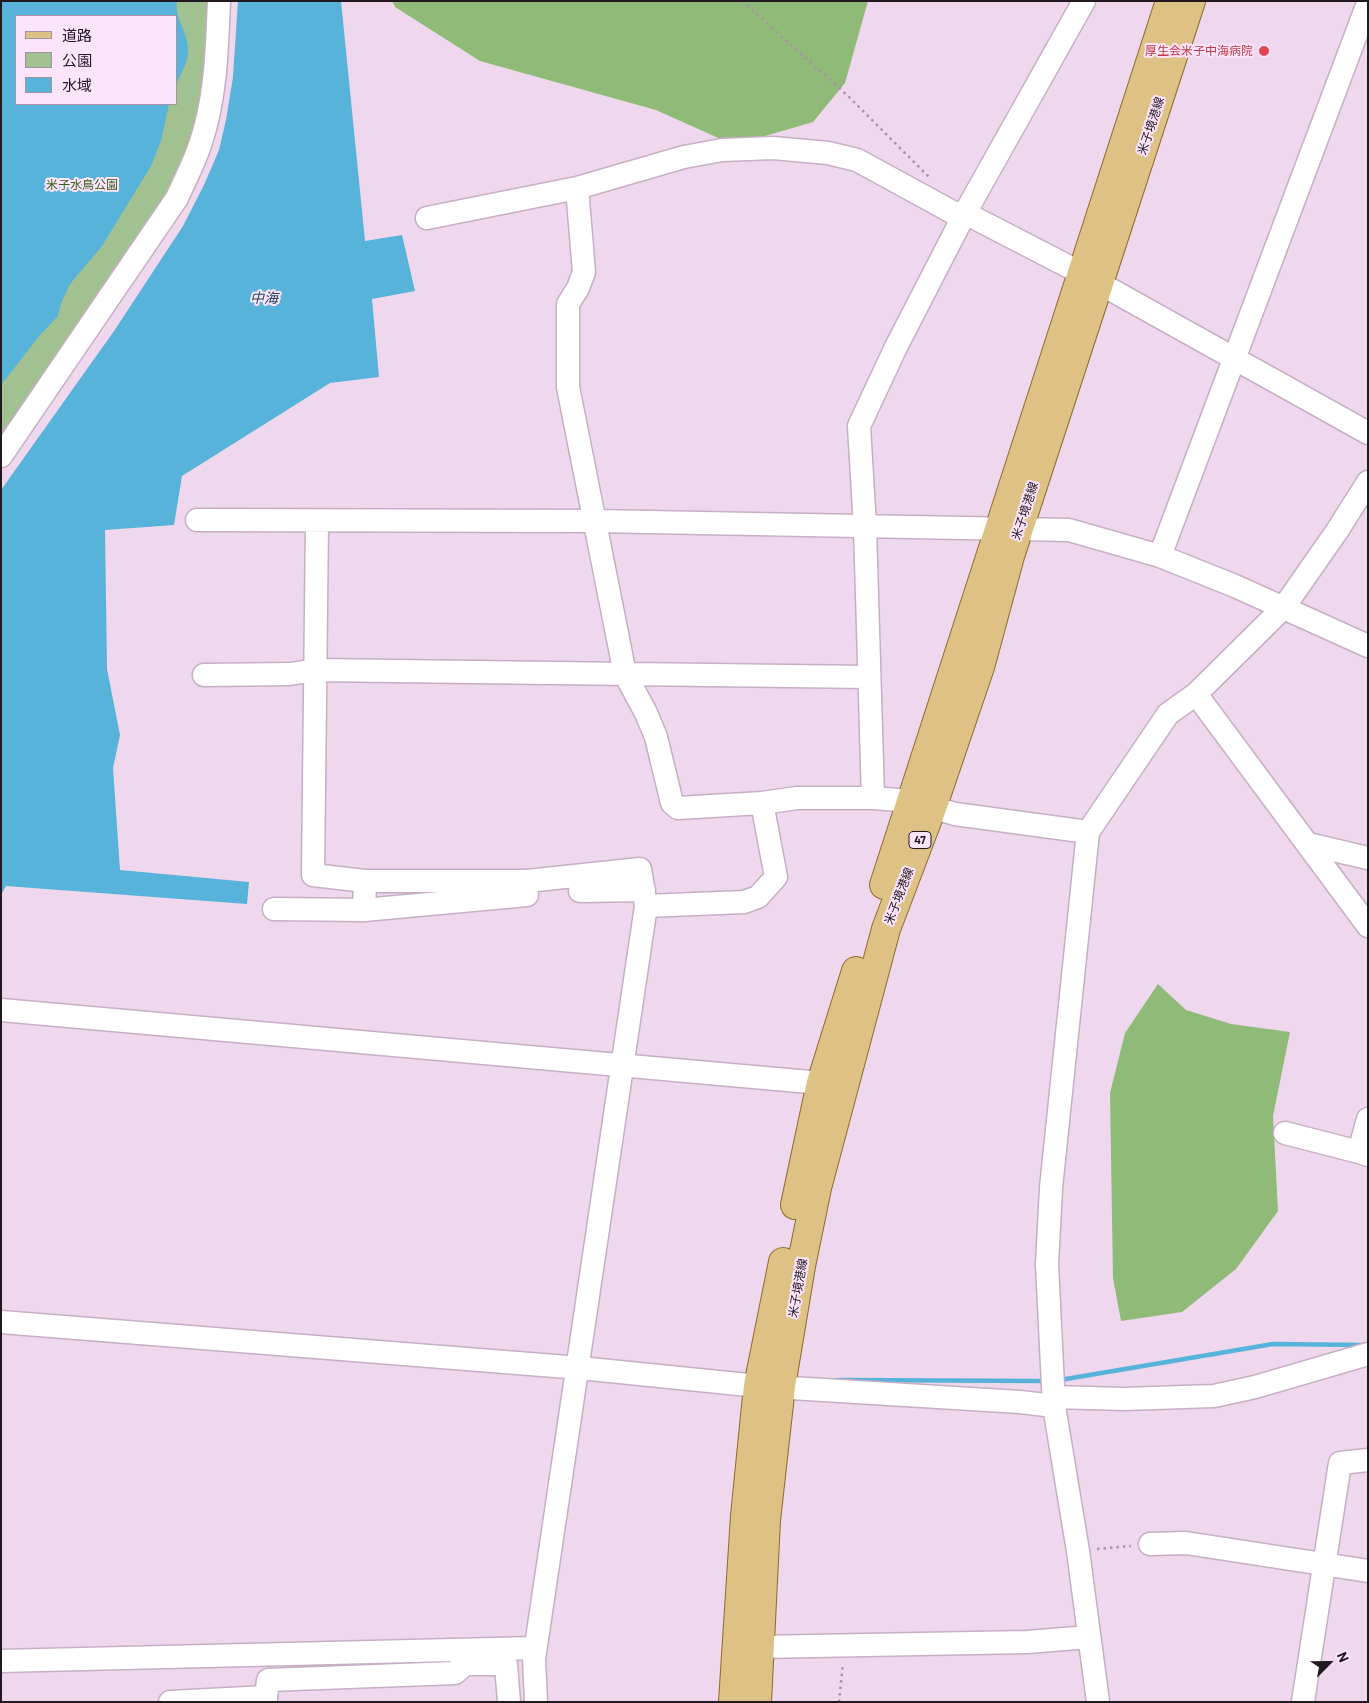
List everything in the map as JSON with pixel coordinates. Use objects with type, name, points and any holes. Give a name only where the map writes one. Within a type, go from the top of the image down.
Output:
[{"type":"main road","name":"米子境港線","points":[[757,1702],[766,1520],[770,1386],[801,1266],[817,1188],[886,929],[922,804],[1090,279],[1170,1]]},
{"type":"main road","name":"米子境港線","points":[[1090,279],[1191,1]]},
{"type":"main road","name":"米子境港線","points":[[733,1702],[745,1516],[770,1386],[820,1083],[922,804]]},
{"type":"street","points":[[1,456],[176,198],[194,161],[208,115],[216,57],[219,1]]},
{"type":"street","points":[[873,798],[865,527],[859,426],[896,347],[965,213],[1084,1]]},
{"type":"street","points":[[1160,556],[1365,5]]},
{"type":"street","points":[[427,218],[577,188],[684,156],[722,150],[773,148],[828,153],[857,160],[954,212],[965,213],[1090,279],[1368,433]]},
{"type":"street","points":[[577,188],[584,272],[578,288],[568,304],[568,387],[625,674],[656,736],[672,803],[678,808],[762,803],[797,798],[873,798],[922,804],[955,814],[1088,832]]},
{"type":"street","points":[[1098,1702],[1078,1551],[1053,1402],[1047,1265],[1051,1188],[1088,832],[1168,714],[1196,694],[1284,607],[1337,531],[1368,482]]},
{"type":"street","points":[[197,520],[596,521],[1069,530],[1160,556],[1284,607],[1368,646]]},
{"type":"street","points":[[317,521],[313,876],[364,881],[527,888]]},
{"type":"street","points":[[204,675],[290,674],[316,670],[868,677]]},
{"type":"street","points":[[1196,694],[1368,926]]},
{"type":"street","points":[[645,898],[744,902],[758,897],[776,877],[762,803]]},
{"type":"street","points":[[1308,844],[1368,858]]},
{"type":"street","points":[[274,910],[364,910],[527,888],[640,870],[645,898],[580,1368],[534,1660],[536,1702]]},
{"type":"street","points":[[364,881],[364,910]]},
{"type":"street","points":[[1,1010],[623,1067],[820,1083]]},
{"type":"street","points":[[1285,1133],[1363,1153],[1368,1119]]},
{"type":"street","points":[[1,1322],[580,1368],[770,1386],[1020,1402],[1214,1396],[1255,1388],[1368,1354]]},
{"type":"street","points":[[1303,1702],[1340,1464],[1368,1460]]},
{"type":"street","points":[[1150,1544],[1186,1543],[1368,1571]]},
{"type":"street","points":[[759,1647],[1027,1642],[1089,1637]]},
{"type":"street","points":[[1,1661],[536,1648]]},
{"type":"street","points":[[170,1702],[266,1700],[268,1680],[455,1674],[465,1664],[506,1664],[509,1702]]},
{"type":"path","points":[[742,1],[848,96],[930,179]]},
{"type":"path","points":[[1078,1551],[1150,1544]]},
{"type":"path","points":[[839,1702],[844,1645]]},
{"type":"green space","name":"米子水鳥公園","points":[[1,1],[215,1],[191,159],[1,449]]},
{"type":"green space","points":[[392,1],[868,1],[845,83],[813,122],[734,145],[656,110],[480,61],[395,7]]},
{"type":"green space","points":[[1158,984],[1186,1010],[1231,1024],[1290,1032],[1273,1116],[1278,1211],[1236,1269],[1182,1312],[1121,1321],[1113,1278],[1110,1093],[1125,1033]]},
{"type":"water","name":"米子水鳥公園","points":[[1,1],[177,1],[178,14],[188,45],[188,55],[178,80],[178,15],[15,15],[15,105],[169,105],[161,141],[151,166],[102,246],[70,284],[61,303],[58,316],[40,335],[1,385]]},
{"type":"water","name":"中海","points":[[238,1],[341,1],[365,241],[402,235],[415,291],[372,299],[379,377],[330,383],[182,476],[174,525],[105,530],[107,669],[120,735],[113,768],[120,870],[249,882],[247,904],[6,886],[1,895],[1,490],[114,331],[183,226],[204,185],[219,150],[226,120],[233,77]]},
{"type":"waterway","points":[[1060,1380],[1273,1344],[1364,1345]]},
{"type":"waterway","points":[[837,1380],[1047,1381]]},
{"type":"place","name":"厚生会米子中海病院","points":[[1264,51]]}]
